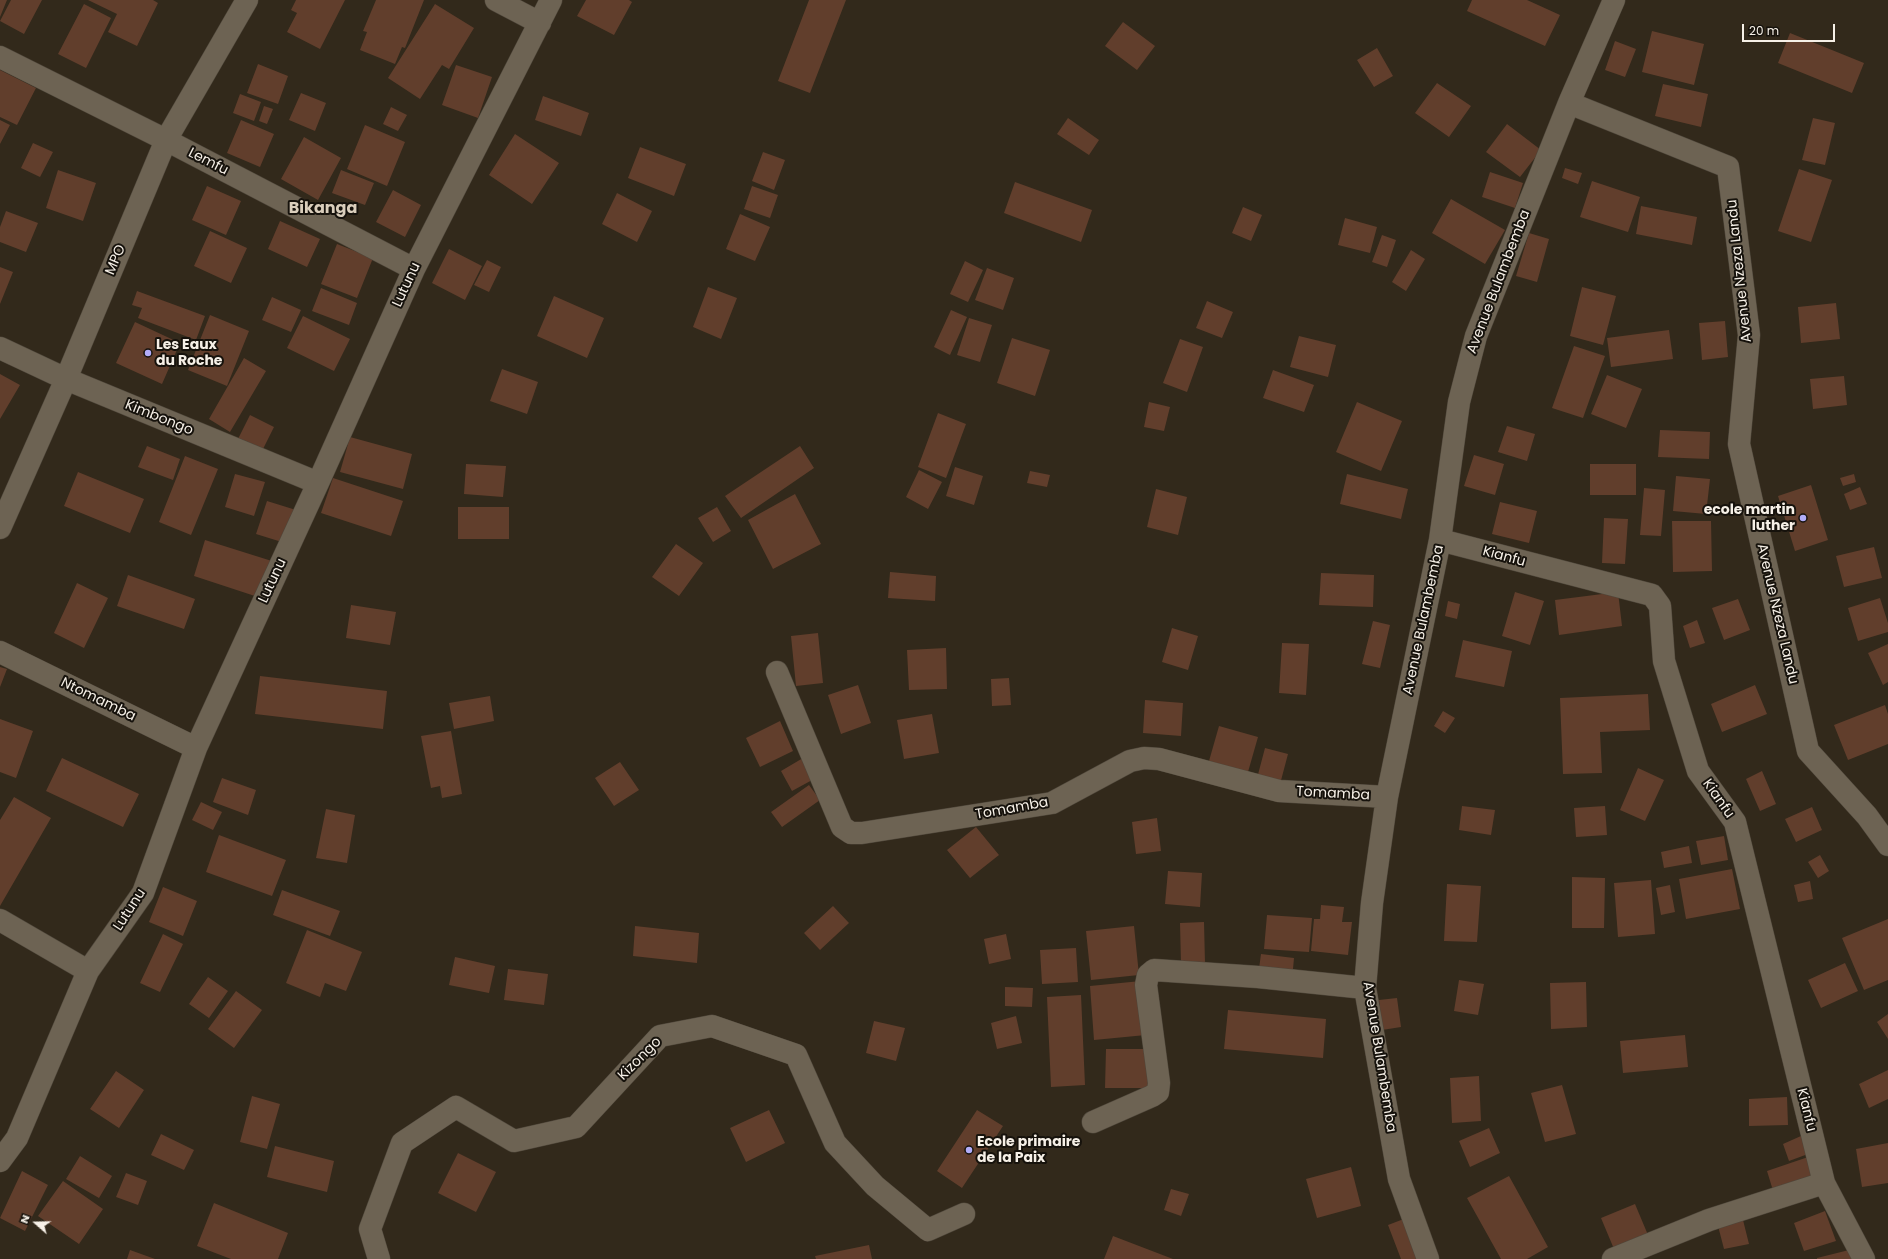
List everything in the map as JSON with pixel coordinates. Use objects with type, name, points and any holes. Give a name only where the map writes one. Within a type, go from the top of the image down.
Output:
[{"type":"street","name":"MPO","points":[[0,528],[66,379],[166,140],[246,0]]},
{"type":"street","points":[[496,0],[540,23]]},
{"type":"street","name":"Lutunu","points":[[0,1160],[17,1138],[88,971],[143,893],[196,748],[318,483],[414,269],[551,0]]},
{"type":"street","name":"Avenue Bulambemba","points":[[1428,1259],[1400,1179],[1365,988],[1372,903],[1387,797],[1440,540],[1459,402],[1476,336],[1569,103],[1614,0]]},
{"type":"street","name":"Lemfu","points":[[0,57],[166,140],[414,269]]},
{"type":"street","name":"Avenue Nzeza Landu","points":[[1569,103],[1728,167],[1749,335],[1739,444],[1808,751],[1867,816],[1888,845]]},
{"type":"street","name":"Kimbongo","points":[[0,348],[66,379],[318,483]]},
{"type":"street","name":"Kianfu","points":[[1440,540],[1652,595],[1660,606],[1664,661],[1698,771],[1735,822],[1824,1183],[1864,1259]]},
{"type":"street","name":"Ntomamba","points":[[0,652],[196,748]]},
{"type":"street","name":"Tomamba","points":[[777,672],[842,827],[851,833],[862,833],[1052,803],[1130,761],[1144,758],[1159,759],[1279,791],[1387,797]]},
{"type":"street","points":[[0,920],[88,971]]},
{"type":"street","points":[[1093,1122],[1158,1092],[1159,1083],[1146,985],[1148,975],[1154,970],[1258,977],[1365,988]]},
{"type":"street","name":"Kizongo","points":[[379,1259],[370,1229],[402,1143],[456,1107],[514,1141],[576,1127],[660,1036],[712,1026],[796,1055],[835,1143],[875,1186],[928,1230],[964,1214]]},
{"type":"street","points":[[1613,1259],[1709,1220],[1824,1183]]},
{"type":"building","points":[[0,0],[7,0],[0,17]]},
{"type":"building","points":[[11,0],[42,0],[24,34],[0,21]]},
{"type":"building","points":[[88,0],[153,0],[158,3],[137,46],[108,32],[117,14]]},
{"type":"building","points":[[296,0],[345,0],[320,49],[287,32],[297,13],[291,10]]},
{"type":"building","points":[[376,0],[424,0],[405,48],[402,47],[395,64],[360,50],[367,32],[363,31]]},
{"type":"building","points":[[586,0],[629,0],[632,2],[614,35],[577,16]]},
{"type":"building","points":[[809,0],[846,0],[810,93],[778,81]]},
{"type":"building","points":[[1472,0],[1527,0],[1560,15],[1545,46],[1467,11]]},
{"type":"building","points":[[84,4],[111,18],[86,68],[58,54]]},
{"type":"building","points":[[435,4],[474,28],[449,69],[442,65],[420,99],[388,78]]},
{"type":"building","points":[[1123,22],[1155,46],[1137,70],[1105,46]]},
{"type":"building","points":[[1652,31],[1704,44],[1694,85],[1642,72]]},
{"type":"building","points":[[1790,33],[1864,63],[1852,93],[1778,63]]},
{"type":"building","points":[[1615,41],[1636,49],[1625,77],[1605,70]]},
{"type":"building","points":[[1377,48],[1393,76],[1374,87],[1357,60]]},
{"type":"building","points":[[258,64],[288,76],[278,104],[247,93]]},
{"type":"building","points":[[456,65],[492,77],[478,118],[442,105]]},
{"type":"building","points":[[0,70],[36,88],[17,125],[0,117]]},
{"type":"building","points":[[1437,83],[1471,106],[1449,137],[1415,113]]},
{"type":"building","points":[[1663,84],[1708,94],[1701,127],[1655,116]]},
{"type":"building","points":[[301,93],[326,103],[315,131],[289,120]]},
{"type":"building","points":[[240,94],[261,102],[254,121],[233,113]]},
{"type":"building","points":[[543,96],[589,113],[581,136],[535,120]]},
{"type":"building","points":[[264,106],[273,109],[267,124],[259,121]]},
{"type":"building","points":[[391,107],[407,115],[398,131],[383,124]]},
{"type":"building","points":[[1068,118],[1099,140],[1089,155],[1057,134]]},
{"type":"building","points":[[1813,118],[1835,123],[1825,165],[1802,160]]},
{"type":"building","points":[[0,120],[10,125],[0,144]]},
{"type":"building","points":[[241,120],[274,134],[260,167],[227,153]]},
{"type":"building","points":[[1507,124],[1541,150],[1520,177],[1486,152]]},
{"type":"building","points":[[365,125],[405,142],[387,186],[347,169]]},
{"type":"building","points":[[515,134],[559,163],[532,204],[489,175]]},
{"type":"building","points":[[304,137],[341,158],[318,200],[281,179]]},
{"type":"building","points":[[33,143],[53,152],[40,177],[21,168]]},
{"type":"building","points":[[640,147],[686,164],[674,196],[628,178]]},
{"type":"building","points":[[763,152],[785,160],[774,190],[752,181]]},
{"type":"building","points":[[1565,168],[1582,173],[1578,184],[1562,178]]},
{"type":"building","points":[[1799,169],[1832,180],[1811,242],[1778,231]]},
{"type":"building","points":[[58,170],[96,183],[83,221],[46,208]]},
{"type":"building","points":[[341,170],[374,183],[365,205],[332,193]]},
{"type":"building","points":[[1490,172],[1523,183],[1515,208],[1482,197]]},
{"type":"building","points":[[1592,181],[1640,197],[1628,232],[1580,217]]},
{"type":"building","points":[[1015,182],[1092,210],[1081,242],[1004,213]]},
{"type":"building","points":[[207,186],[241,201],[226,235],[192,220]]},
{"type":"building","points":[[752,186],[778,195],[770,218],[744,209]]},
{"type":"building","points":[[393,190],[421,205],[405,237],[376,222]]},
{"type":"building","points":[[617,193],[652,211],[637,242],[602,224]]},
{"type":"building","points":[[1451,199],[1505,230],[1485,264],[1432,233]]},
{"type":"building","points":[[1641,206],[1697,217],[1692,245],[1636,234]]},
{"type":"building","points":[[1243,207],[1262,215],[1251,241],[1232,233]]},
{"type":"building","points":[[6,211],[38,223],[26,252],[0,242],[0,227]]},
{"type":"building","points":[[740,214],[770,227],[755,261],[726,249]]},
{"type":"building","points":[[1345,218],[1377,227],[1370,253],[1338,245]]},
{"type":"building","points":[[280,221],[320,239],[307,267],[268,249]]},
{"type":"building","points":[[210,231],[247,248],[231,283],[194,266]]},
{"type":"building","points":[[1529,233],[1549,239],[1537,282],[1516,276]]},
{"type":"building","points":[[1382,235],[1396,240],[1387,267],[1372,262]]},
{"type":"building","points":[[337,244],[373,258],[357,298],[321,284]]},
{"type":"building","points":[[449,249],[482,266],[465,300],[432,283]]},
{"type":"building","points":[[1411,250],[1425,259],[1406,291],[1392,282]]},
{"type":"building","points":[[487,260],[501,267],[489,292],[474,285]]},
{"type":"building","points":[[965,261],[983,270],[968,302],[950,294]]},
{"type":"building","points":[[0,267],[13,272],[0,304]]},
{"type":"building","points":[[987,268],[1014,278],[1003,310],[975,300]]},
{"type":"building","points":[[708,287],[737,298],[721,339],[693,327]]},
{"type":"building","points":[[1582,287],[1616,296],[1603,345],[1570,336]]},
{"type":"building","points":[[321,288],[357,303],[349,325],[312,311]]},
{"type":"building","points":[[137,291],[205,316],[196,340],[138,318],[142,308],[132,305]]},
{"type":"building","points":[[554,296],[604,318],[587,358],[537,336]]},
{"type":"building","points":[[272,297],[301,310],[291,332],[262,320]]},
{"type":"building","points":[[1207,301],[1233,312],[1222,338],[1196,328]]},
{"type":"building","points":[[1836,303],[1840,339],[1801,343],[1798,307]]},
{"type":"building","points":[[951,310],[967,317],[950,355],[934,347]]},
{"type":"building","points":[[210,315],[249,331],[227,386],[188,370]]},
{"type":"building","points":[[303,316],[350,339],[334,371],[287,348]]},
{"type":"building","points":[[969,318],[992,325],[980,362],[957,355]]},
{"type":"building","points":[[1725,321],[1728,357],[1702,360],[1699,323]]},
{"type":"building","name":"Les Eaux du Roche","points":[[135,322],[180,343],[162,384],[116,363]]},
{"type":"building","points":[[1669,330],[1673,359],[1611,367],[1607,338]]},
{"type":"building","points":[[1299,336],[1336,345],[1328,377],[1290,367]]},
{"type":"building","points":[[1012,338],[1050,350],[1035,396],[997,383]]},
{"type":"building","points":[[1180,339],[1203,347],[1187,392],[1163,383]]},
{"type":"building","points":[[1574,346],[1605,356],[1583,418],[1552,408]]},
{"type":"building","points":[[244,358],[266,371],[230,432],[209,419]]},
{"type":"building","points":[[502,369],[538,382],[527,414],[490,401]]},
{"type":"building","points":[[1273,370],[1314,385],[1304,412],[1263,398]]},
{"type":"building","points":[[0,374],[20,385],[0,419]]},
{"type":"building","points":[[1607,375],[1642,389],[1626,428],[1591,414]]},
{"type":"building","points":[[1844,376],[1847,405],[1813,409],[1810,379]]},
{"type":"building","points":[[1149,402],[1170,407],[1164,431],[1144,427]]},
{"type":"building","points":[[1357,402],[1402,421],[1381,471],[1336,452]]},
{"type":"building","points":[[938,413],[966,424],[946,478],[918,467]]},
{"type":"building","points":[[250,415],[274,427],[261,453],[237,441]]},
{"type":"building","points":[[1507,426],[1535,434],[1527,461],[1498,452]]},
{"type":"building","points":[[1660,430],[1710,432],[1709,459],[1658,457]]},
{"type":"building","points":[[350,437],[412,454],[403,489],[340,472]]},
{"type":"building","points":[[147,446],[180,459],[173,480],[138,467]]},
{"type":"building","points":[[800,446],[814,468],[741,518],[725,496]]},
{"type":"building","points":[[1474,455],[1504,464],[1495,495],[1464,486]]},
{"type":"building","points":[[185,456],[218,469],[191,535],[159,522]]},
{"type":"building","points":[[466,464],[506,466],[503,497],[464,494]]},
{"type":"building","points":[[1590,464],[1636,464],[1636,495],[1590,495]]},
{"type":"building","points":[[955,467],[983,476],[974,505],[946,496]]},
{"type":"building","points":[[919,470],[942,482],[928,509],[906,497]]},
{"type":"building","points":[[1030,471],[1050,475],[1047,487],[1027,483]]},
{"type":"building","points":[[78,472],[144,499],[130,533],[64,506]]},
{"type":"building","points":[[235,474],[265,482],[254,516],[225,507]]},
{"type":"building","points":[[1347,474],[1408,489],[1401,519],[1340,504]]},
{"type":"building","points":[[1854,474],[1856,482],[1843,486],[1840,478]]},
{"type":"building","points":[[1676,476],[1710,479],[1706,514],[1673,511]]},
{"type":"building","points":[[333,478],[403,501],[391,536],[321,513]]},
{"type":"building","name":"ecole martin luther","points":[[1811,485],[1828,540],[1795,551],[1778,496]]},
{"type":"building","points":[[1860,487],[1867,504],[1850,510],[1844,494]]},
{"type":"building","points":[[1644,488],[1665,490],[1661,536],[1640,535]]},
{"type":"building","points":[[1156,489],[1187,497],[1178,535],[1147,527]]},
{"type":"building","points":[[795,494],[821,544],[773,569],[748,520]]},
{"type":"building","points":[[267,501],[296,510],[285,543],[256,534]]},
{"type":"building","points":[[1500,502],[1537,511],[1529,543],[1492,534]]},
{"type":"building","points":[[458,507],[509,507],[509,539],[458,539]]},
{"type":"building","points":[[717,507],[731,531],[713,542],[698,518]]},
{"type":"building","points":[[1604,518],[1628,519],[1625,564],[1602,563]]},
{"type":"building","points":[[1672,521],[1711,521],[1712,571],[1673,572]]},
{"type":"building","points":[[205,540],[275,562],[264,599],[194,576]]},
{"type":"building","points":[[676,544],[703,563],[679,596],[652,577]]},
{"type":"building","points":[[1874,547],[1882,578],[1844,587],[1836,556]]},
{"type":"building","points":[[890,572],[936,576],[935,601],[888,598]]},
{"type":"building","points":[[1321,573],[1374,575],[1373,607],[1319,605]]},
{"type":"building","points":[[128,575],[195,599],[184,629],[117,606]]},
{"type":"building","points":[[77,583],[108,598],[84,648],[54,633]]},
{"type":"building","points":[[1515,592],[1544,601],[1530,645],[1502,636]]},
{"type":"building","points":[[1618,592],[1622,626],[1559,635],[1555,600]]},
{"type":"building","points":[[1880,598],[1888,623],[1888,632],[1858,641],[1848,608]]},
{"type":"building","points":[[1738,599],[1750,630],[1724,640],[1712,608]]},
{"type":"building","points":[[1448,601],[1460,604],[1457,619],[1445,616]]},
{"type":"building","points":[[351,605],[396,612],[390,645],[346,638]]},
{"type":"building","points":[[1697,620],[1705,643],[1690,648],[1683,626]]},
{"type":"building","points":[[1373,621],[1390,625],[1380,668],[1362,664]]},
{"type":"building","points":[[1172,628],[1198,636],[1188,670],[1162,662]]},
{"type":"building","points":[[818,633],[823,683],[796,686],[791,636]]},
{"type":"building","points":[[1463,640],[1512,651],[1504,687],[1455,677]]},
{"type":"building","points":[[1282,643],[1309,644],[1306,695],[1279,693]]},
{"type":"building","points":[[1888,644],[1888,682],[1883,685],[1868,653]]},
{"type":"building","points":[[946,648],[947,689],[909,690],[907,650]]},
{"type":"building","points":[[0,667],[7,669],[0,687]]},
{"type":"building","points":[[260,676],[387,691],[383,729],[255,714]]},
{"type":"building","points":[[1009,678],[1011,705],[992,706],[991,679]]},
{"type":"building","points":[[858,685],[871,723],[841,734],[828,695]]},
{"type":"building","points":[[1755,685],[1767,714],[1722,732],[1711,704]]},
{"type":"building","points":[[1648,694],[1650,730],[1600,732],[1602,773],[1563,774],[1560,698]]},
{"type":"building","points":[[490,696],[494,721],[454,729],[449,703]]},
{"type":"building","points":[[1145,700],[1183,703],[1181,736],[1143,733]]},
{"type":"building","points":[[1885,705],[1888,714],[1888,744],[1848,760],[1834,725]]},
{"type":"building","points":[[1443,711],[1455,718],[1445,733],[1434,726]]},
{"type":"building","points":[[932,714],[939,753],[904,759],[897,720]]},
{"type":"building","points":[[0,719],[33,731],[16,778],[0,772]]},
{"type":"building","points":[[780,721],[793,751],[760,767],[746,738]]},
{"type":"building","points":[[1219,726],[1258,737],[1248,772],[1209,761]]},
{"type":"building","points":[[451,731],[462,794],[442,798],[440,786],[431,788],[421,736]]},
{"type":"building","points":[[1265,748],[1288,754],[1279,788],[1256,782]]},
{"type":"building","points":[[62,758],[139,794],[123,827],[46,791]]},
{"type":"building","points":[[803,758],[814,779],[792,791],[781,771]]},
{"type":"building","points":[[620,762],[639,790],[614,806],[595,778]]},
{"type":"building","points":[[1638,768],[1664,780],[1645,821],[1620,810]]},
{"type":"building","points":[[1762,771],[1776,804],[1760,811],[1746,779]]},
{"type":"building","points":[[222,778],[256,790],[248,815],[213,802]]},
{"type":"building","points":[[809,785],[820,800],[782,827],[771,812]]},
{"type":"building","points":[[14,797],[51,818],[0,906],[0,820]]},
{"type":"building","points":[[201,802],[222,812],[213,830],[192,820]]},
{"type":"building","points":[[1462,806],[1495,810],[1491,835],[1459,830]]},
{"type":"building","points":[[1605,806],[1607,835],[1576,837],[1574,808]]},
{"type":"building","points":[[1812,807],[1822,830],[1796,842],[1785,819]]},
{"type":"building","points":[[326,809],[355,815],[347,863],[316,858]]},
{"type":"building","points":[[1157,818],[1161,851],[1136,854],[1132,822]]},
{"type":"building","points":[[976,827],[999,855],[970,878],[947,850]]},
{"type":"building","points":[[219,835],[286,860],[272,896],[206,872]]},
{"type":"building","points":[[1724,836],[1728,860],[1701,865],[1696,841]]},
{"type":"building","points":[[1689,846],[1692,863],[1664,868],[1661,852]]},
{"type":"building","points":[[1820,855],[1829,871],[1818,878],[1808,862]]},
{"type":"building","points":[[1732,869],[1740,909],[1686,919],[1679,879]]},
{"type":"building","points":[[1168,871],[1202,873],[1200,907],[1165,904]]},
{"type":"building","points":[[1572,877],[1605,878],[1604,928],[1572,928]]},
{"type":"building","points":[[1651,880],[1655,934],[1618,937],[1614,883]]},
{"type":"building","points":[[1810,881],[1813,899],[1798,902],[1794,885]]},
{"type":"building","points":[[1447,884],[1481,886],[1477,942],[1444,941]]},
{"type":"building","points":[[1670,885],[1675,912],[1661,915],[1656,888]]},
{"type":"building","points":[[163,887],[197,901],[183,936],[149,922]]},
{"type":"building","points":[[282,890],[340,911],[330,936],[273,915]]},
{"type":"building","points":[[1321,905],[1344,907],[1342,922],[1352,922],[1348,955],[1311,951],[1314,919],[1320,919]]},
{"type":"building","points":[[833,906],[849,923],[820,950],[804,933]]},
{"type":"building","points":[[1267,915],[1312,918],[1309,952],[1264,949]]},
{"type":"building","points":[[1888,919],[1888,980],[1864,990],[1842,938]]},
{"type":"building","points":[[1204,922],[1205,963],[1181,964],[1180,923]]},
{"type":"building","points":[[635,926],[699,933],[697,963],[633,956]]},
{"type":"building","points":[[1134,926],[1139,975],[1091,980],[1086,931]]},
{"type":"building","points":[[307,930],[362,952],[346,991],[325,983],[320,997],[286,983]]},
{"type":"building","points":[[163,934],[183,944],[160,992],[140,983]]},
{"type":"building","points":[[1006,934],[1011,959],[989,964],[984,939]]},
{"type":"building","points":[[1076,948],[1078,982],[1042,984],[1040,950]]},
{"type":"building","points":[[1261,954],[1294,958],[1292,980],[1258,976]]},
{"type":"building","points":[[455,957],[495,966],[489,993],[449,985]]},
{"type":"building","points":[[1845,963],[1858,991],[1821,1008],[1808,980]]},
{"type":"building","points":[[508,969],[548,974],[544,1005],[504,1000]]},
{"type":"building","points":[[208,977],[228,991],[209,1018],[189,1004]]},
{"type":"building","points":[[1459,980],[1484,984],[1478,1015],[1454,1011]]},
{"type":"building","points":[[1141,981],[1146,1035],[1094,1040],[1090,986]]},
{"type":"building","points":[[1586,982],[1587,1027],[1551,1029],[1550,983]]},
{"type":"building","points":[[1005,987],[1033,988],[1032,1007],[1005,1006]]},
{"type":"building","points":[[236,991],[262,1010],[234,1048],[208,1029]]},
{"type":"building","points":[[1081,995],[1085,1085],[1051,1087],[1047,997]]},
{"type":"building","points":[[1397,998],[1401,1027],[1382,1030],[1379,1000]]},
{"type":"building","points":[[1228,1010],[1326,1019],[1323,1058],[1224,1049]]},
{"type":"building","points":[[1888,1014],[1888,1039],[1877,1022]]},
{"type":"building","points":[[1016,1016],[1022,1043],[997,1049],[991,1023]]},
{"type":"building","points":[[874,1021],[905,1028],[896,1061],[866,1053]]},
{"type":"building","points":[[1685,1035],[1688,1067],[1623,1073],[1620,1041]]},
{"type":"building","points":[[1106,1049],[1149,1049],[1149,1088],[1105,1088]]},
{"type":"building","points":[[1888,1070],[1888,1099],[1869,1108],[1859,1084]]},
{"type":"building","points":[[116,1071],[144,1090],[119,1128],[90,1109]]},
{"type":"building","points":[[1479,1076],[1481,1121],[1452,1123],[1450,1078]]},
{"type":"building","points":[[1562,1085],[1576,1134],[1545,1142],[1531,1093]]},
{"type":"building","points":[[252,1096],[280,1104],[267,1149],[240,1142]]},
{"type":"building","points":[[1787,1097],[1788,1125],[1749,1126],[1749,1099]]},
{"type":"building","points":[[769,1110],[785,1143],[746,1162],[730,1128]]},
{"type":"building","points":[[977,1110],[1003,1126],[962,1188],[937,1171]]},
{"type":"building","points":[[1489,1128],[1500,1153],[1470,1167],[1459,1141]]},
{"type":"building","points":[[161,1134],[194,1150],[184,1170],[151,1155]]},
{"type":"building","points":[[1801,1136],[1808,1154],[1789,1161],[1783,1144]]},
{"type":"building","points":[[1888,1143],[1888,1183],[1862,1187],[1856,1149]]},
{"type":"building","points":[[275,1146],[334,1161],[327,1192],[267,1177]]},
{"type":"building","points":[[458,1153],[496,1172],[476,1212],[438,1193]]},
{"type":"building","points":[[1814,1155],[1822,1181],[1775,1197],[1767,1171]]},
{"type":"building","points":[[80,1156],[112,1176],[99,1198],[66,1179]]},
{"type":"building","points":[[1351,1167],[1361,1206],[1317,1218],[1306,1179]]},
{"type":"building","points":[[22,1171],[48,1185],[25,1231],[0,1218]]},
{"type":"building","points":[[126,1173],[147,1181],[138,1205],[116,1197]]},
{"type":"building","points":[[1509,1176],[1548,1247],[1527,1259],[1501,1259],[1467,1198]]},
{"type":"building","points":[[63,1181],[103,1209],[79,1244],[38,1216]]},
{"type":"building","points":[[1171,1189],[1189,1194],[1181,1216],[1164,1210]]},
{"type":"building","points":[[214,1203],[288,1233],[278,1259],[231,1259],[197,1246]]},
{"type":"building","points":[[1635,1204],[1648,1235],[1614,1249],[1601,1218]]},
{"type":"building","points":[[1825,1211],[1836,1241],[1804,1251],[1794,1223]]},
{"type":"building","points":[[1742,1216],[1749,1244],[1724,1249],[1717,1222]]},
{"type":"building","points":[[1409,1217],[1424,1259],[1401,1259],[1388,1225]]},
{"type":"building","points":[[1113,1236],[1173,1259],[1104,1259]]},
{"type":"building","points":[[869,1245],[872,1259],[816,1259],[815,1256]]},
{"type":"building","points":[[1857,1248],[1860,1259],[1817,1259],[1817,1258]]},
{"type":"building","points":[[130,1250],[155,1259],[127,1259]]},
{"type":"place","name":"Les Eaux du Roche","points":[[148,353]]},
{"type":"place","name":"ecole martin luther","points":[[1803,518]]},
{"type":"place","name":"Ecole primaire de la Paix","points":[[969,1150]]},
{"type":"district","name":"Bikanga","points":[[323,209]]}]
